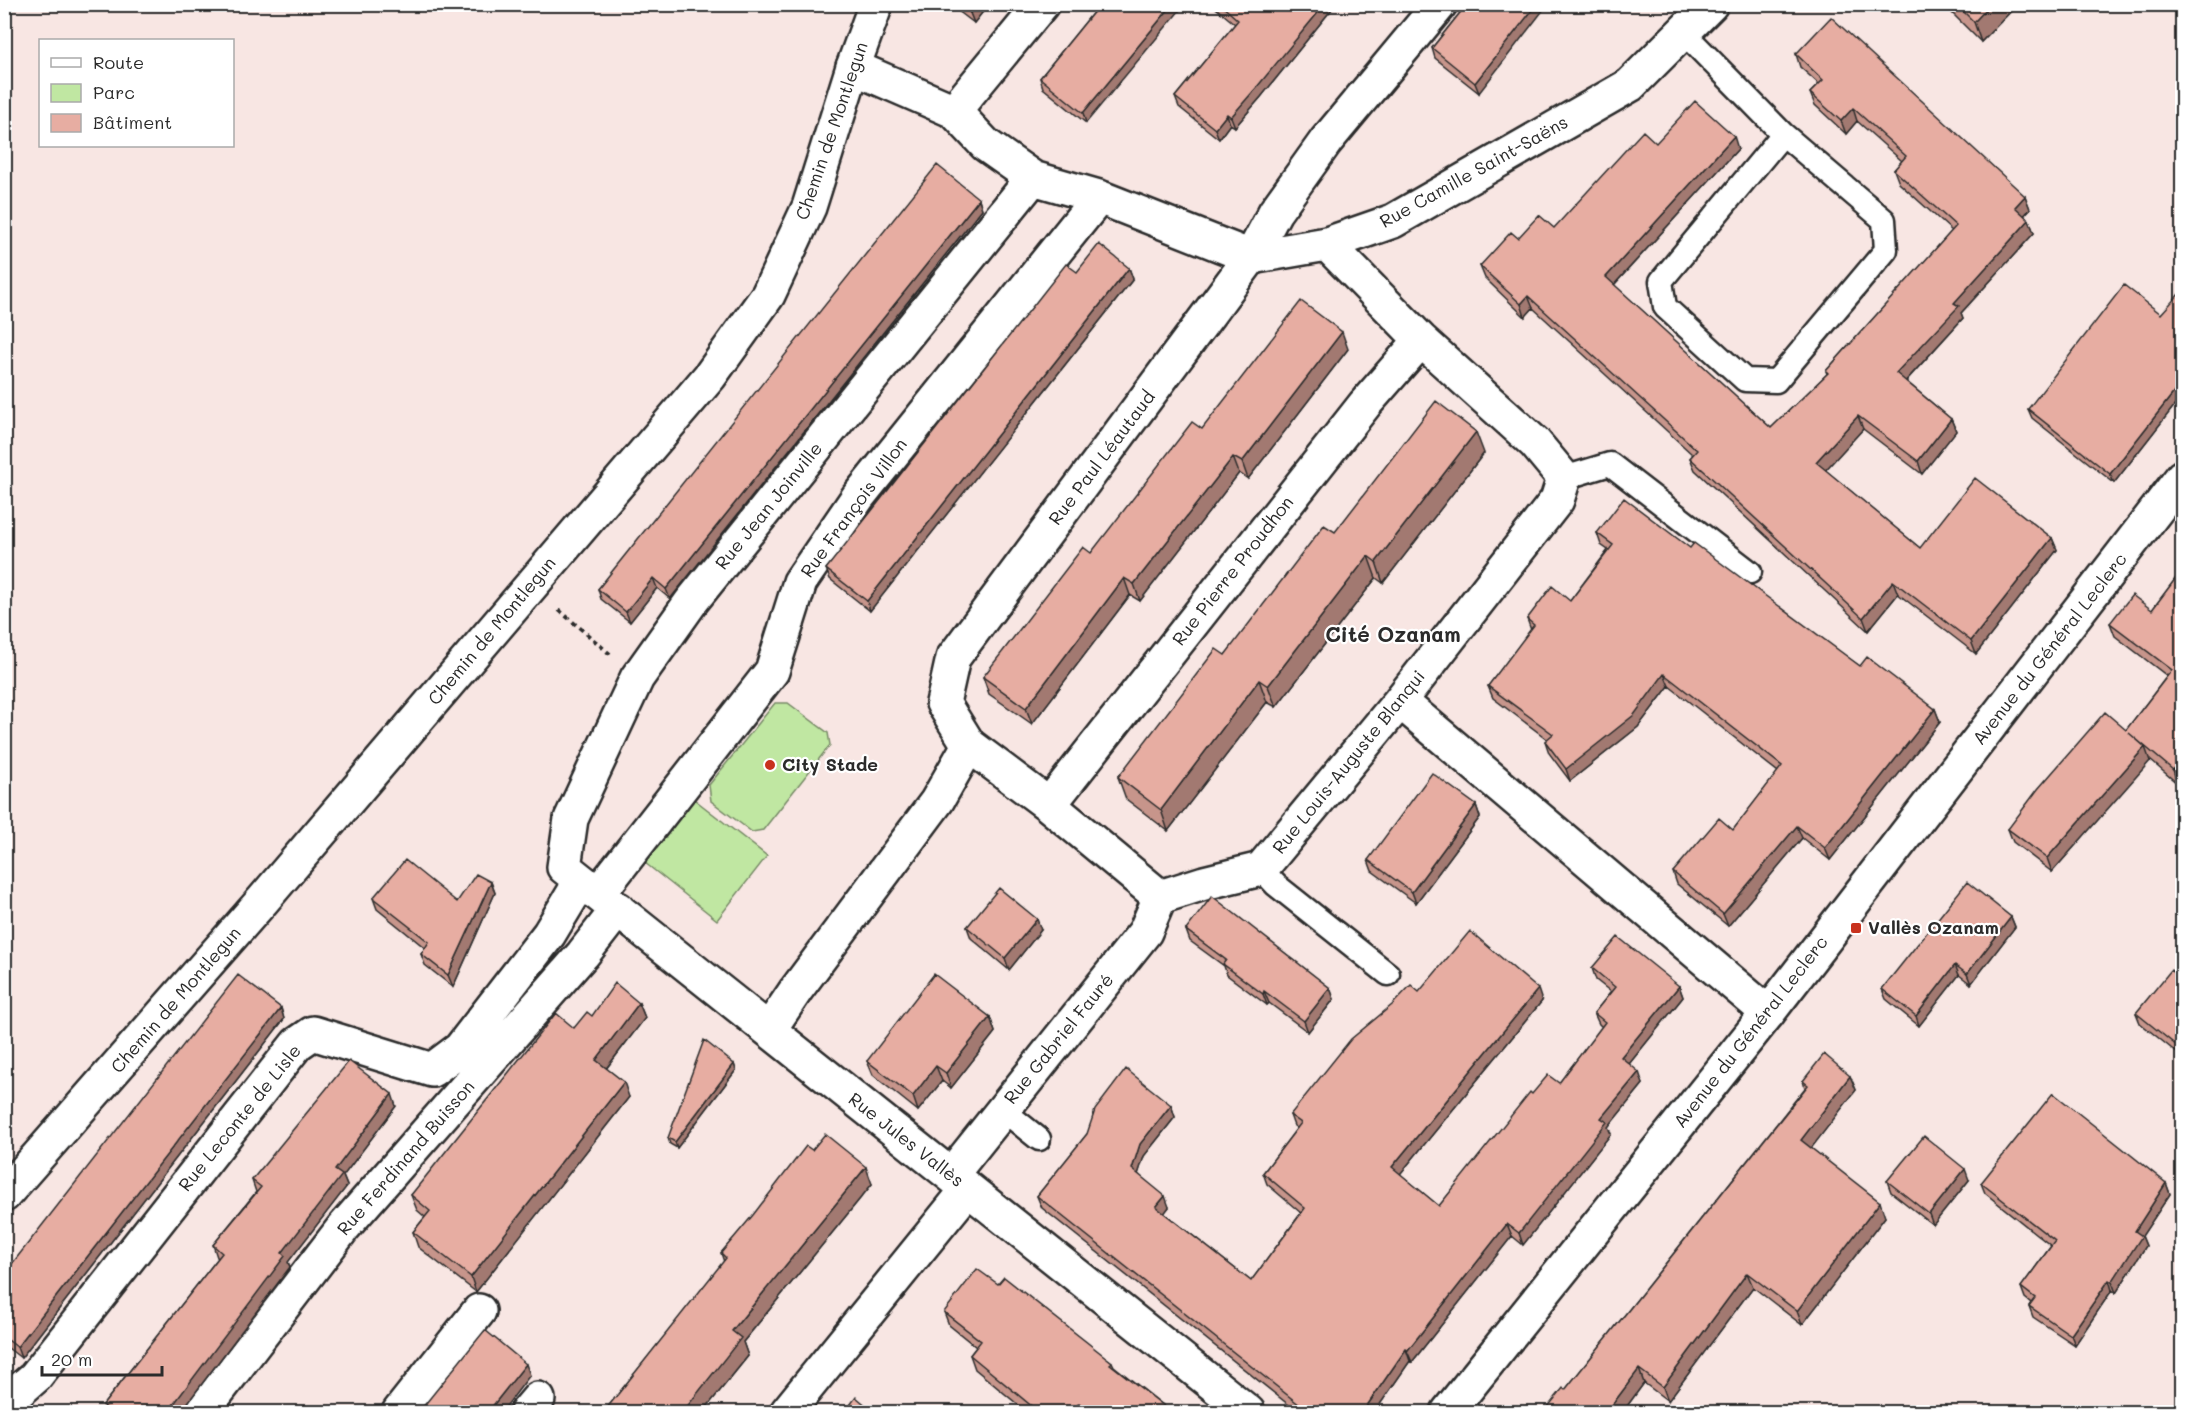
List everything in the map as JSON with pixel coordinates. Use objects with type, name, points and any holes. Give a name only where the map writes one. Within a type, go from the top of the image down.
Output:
[{"type":"street","name":"Chemin de Montlegun","points":[[4,1195],[271,891],[710,376],[768,295],[809,207],[853,67],[876,4]]},
{"type":"street","points":[[954,111],[1042,4]]},
{"type":"street","name":"Rue Paul Léautaud","points":[[969,745],[943,703],[953,658],[1251,257],[1275,212],[1326,141],[1440,4]]},
{"type":"street","name":"Rue Camille Saint-Saëns","points":[[1251,257],[1326,244],[1393,221],[1630,85],[1710,4]]},
{"type":"street","points":[[853,67],[954,111],[986,145],[1033,178],[1099,197],[1251,257]]},
{"type":"street","name":"Rue Jean Joinville","points":[[590,888],[571,819],[637,678],[691,602],[1033,178]]},
{"type":"street","name":"Rue François Villon","points":[[590,888],[772,671],[800,582],[858,497],[1099,197]]},
{"type":"street","points":[[1326,244],[1421,340],[1535,443],[1564,478]]},
{"type":"street","name":"Rue Pierre Proudhon","points":[[1049,805],[1365,404],[1421,340]]},
{"type":"street","name":"Avenue du Général Leclerc","points":[[1448,1413],[1768,1013],[2182,477]]},
{"type":"street","name":"Rue Louis-Auguste Blanqui","points":[[1160,897],[1261,869],[1400,701],[1557,500],[1564,478]]},
{"type":"street","points":[[1400,701],[1768,1013]]},
{"type":"street","points":[[769,1030],[796,990],[938,801],[969,745],[1049,805],[1160,897]]},
{"type":"street","name":"Rue Jules Vallès","points":[[590,888],[1248,1413]]},
{"type":"street","name":"Rue Leconte de Lisle","points":[[5,1403],[35,1377],[297,1044],[313,1033],[432,1070],[459,1049],[549,934],[590,888]]},
{"type":"street","name":"Rue Ferdinand Buisson","points":[[202,1413],[344,1228],[584,954],[590,888]]},
{"type":"street","name":"Rue Gabriel Fauré","points":[[787,1413],[960,1182],[1003,1110],[1145,932],[1160,897]]},
{"type":"street","points":[[399,1413],[479,1311]]},
{"type":"street","points":[[5,1403],[17,1413]]},
{"type":"lane","points":[[1683,32],[1783,134],[1884,220],[1886,250],[1776,381],[1745,380],[1665,307],[1661,281],[1783,134]]},
{"type":"lane","points":[[1564,478],[1610,464],[1750,572]]},
{"type":"lane","points":[[1261,869],[1276,885],[1388,974]]},
{"type":"lane","points":[[1003,1110],[1039,1139]]},
{"type":"path","points":[[531,585],[637,678]]},
{"type":"green space","name":"City Stade","points":[[775,703],[788,703],[828,733],[830,745],[763,830],[752,832],[711,801],[709,785]]},
{"type":"green space","points":[[690,796],[767,856],[717,920],[640,859]]},
{"type":"building","points":[[959,4],[977,4],[970,13]]},
{"type":"building","points":[[1100,4],[1173,4],[1083,113],[1040,78]]},
{"type":"building","points":[[1220,4],[1325,4],[1231,117],[1227,114],[1215,129],[1175,97],[1238,20]]},
{"type":"building","points":[[1467,4],[1537,4],[1475,83],[1432,48]]},
{"type":"building","points":[[1956,4],[1991,4],[1974,22]]},
{"type":"building","points":[[1831,17],[2025,196],[2015,207],[2029,220],[1954,303],[1959,306],[1896,373],[1951,419],[1918,461],[1858,416],[1816,462],[1920,548],[1975,478],[2052,538],[1971,641],[1893,581],[1863,618],[1690,458],[1697,450],[1528,296],[1521,304],[1480,266],[1511,232],[1518,238],[1539,215],[1554,228],[1643,131],[1656,143],[1695,101],[1734,136],[1606,277],[1771,428],[1828,373],[1826,371],[1956,226],[1894,170],[1906,156],[1853,108],[1841,121],[1810,93],[1823,80],[1796,54]]},
{"type":"building","points":[[937,165],[979,199],[666,589],[653,578],[626,612],[598,589]]},
{"type":"building","points":[[1099,244],[1129,268],[867,601],[826,569],[1066,264],[1077,272]]},
{"type":"building","points":[[2124,285],[2161,314],[2179,294],[2182,297],[2182,382],[2110,474],[2028,409]]},
{"type":"building","points":[[1301,301],[1342,332],[1242,462],[1233,457],[1134,584],[1124,578],[1026,708],[983,677],[1083,547],[1091,553],[1192,422],[1202,429]]},
{"type":"building","points":[[1436,401],[1476,432],[1376,562],[1368,556],[1268,686],[1259,680],[1161,810],[1118,777],[1216,649],[1225,655],[1324,525],[1335,532]]},
{"type":"building","points":[[1624,498],[1690,548],[1694,543],[1860,666],[1867,657],[1935,709],[1825,848],[1797,826],[1723,914],[1673,872],[1719,818],[1733,830],[1782,766],[1664,674],[1634,715],[1566,769],[1545,741],[1553,734],[1488,686],[1534,625],[1527,619],[1552,586],[1570,601],[1613,545],[1597,533]]},
{"type":"building","points":[[2182,570],[2182,758],[2173,770],[2129,733],[2145,747],[2047,858],[2008,829],[2038,789],[2105,712],[2126,730],[2172,670],[2110,623],[2132,595],[2152,610]]},
{"type":"building","points":[[1432,773],[1476,805],[1412,892],[1368,860]]},
{"type":"building","points":[[405,860],[457,902],[476,874],[491,882],[448,975],[421,954],[429,942],[373,898]]},
{"type":"building","points":[[1967,882],[2011,917],[1967,974],[1955,965],[1916,1016],[1882,989]]},
{"type":"building","points":[[999,888],[1037,919],[1005,958],[967,927]]},
{"type":"building","points":[[1212,896],[1330,988],[1304,1021],[1223,964],[1226,960],[1186,930]]},
{"type":"building","points":[[1470,931],[1538,989],[1392,1167],[1439,1206],[1530,1092],[1532,1094],[1548,1075],[1559,1083],[1605,1022],[1594,1013],[1615,987],[1592,968],[1618,937],[1679,986],[1621,1057],[1639,1072],[1601,1118],[1607,1122],[1519,1233],[1507,1224],[1407,1351],[1406,1349],[1362,1413],[1310,1413],[1037,1196],[1087,1134],[1095,1110],[1126,1069],[1171,1105],[1140,1144],[1132,1169],[1165,1196],[1156,1207],[1251,1281],[1305,1208],[1263,1173],[1301,1123],[1290,1115],[1351,1039],[1392,1005],[1411,985],[1419,992]]},
{"type":"building","points":[[2171,970],[2182,979],[2182,1050],[2136,1013]]},
{"type":"building","points":[[934,974],[990,1017],[946,1073],[936,1066],[913,1096],[867,1061]]},
{"type":"building","points":[[238,975],[281,1008],[17,1347],[4,1337],[4,1274]]},
{"type":"building","points":[[615,983],[639,1003],[596,1060],[624,1082],[471,1277],[413,1232],[430,1211],[411,1195],[556,1013],[574,1028],[587,1012],[592,1016]]},
{"type":"building","points":[[704,1040],[734,1064],[675,1142],[668,1138]]},
{"type":"building","points":[[1824,1054],[1850,1076],[1801,1140],[1880,1202],[1797,1311],[1747,1273],[1663,1387],[1639,1369],[1606,1413],[1543,1413],[1563,1388],[1565,1390],[1808,1085],[1803,1081]]},
{"type":"building","points":[[349,1061],[392,1094],[335,1170],[342,1175],[282,1253],[285,1256],[167,1413],[112,1413],[103,1405],[222,1253],[213,1245],[261,1187],[252,1180]]},
{"type":"building","points":[[2053,1093],[2166,1183],[2135,1231],[2142,1236],[2112,1282],[2109,1280],[2071,1335],[2029,1306],[2035,1298],[2021,1287],[2055,1241],[1981,1183]]},
{"type":"building","points":[[825,1134],[866,1167],[732,1331],[741,1338],[682,1413],[603,1413],[726,1258],[721,1253],[806,1146],[812,1150]]},
{"type":"building","points":[[1924,1136],[1965,1169],[1929,1214],[1887,1181]]},
{"type":"building","points":[[977,1269],[998,1284],[1004,1277],[1173,1413],[1092,1413],[1079,1403],[1072,1413],[1040,1413],[970,1355],[981,1341],[944,1312]]},
{"type":"building","points":[[485,1330],[526,1364],[487,1413],[418,1413]]},
{"type":"building","points":[[856,1397],[875,1413],[844,1413]]},
{"type":"place","name":"City Stade","points":[[770,765]]},
{"type":"place","name":"Vallès Ozanam","points":[[1856,928]]},
{"type":"district","name":"Cité Ozanam","points":[[1393,635]]}]
